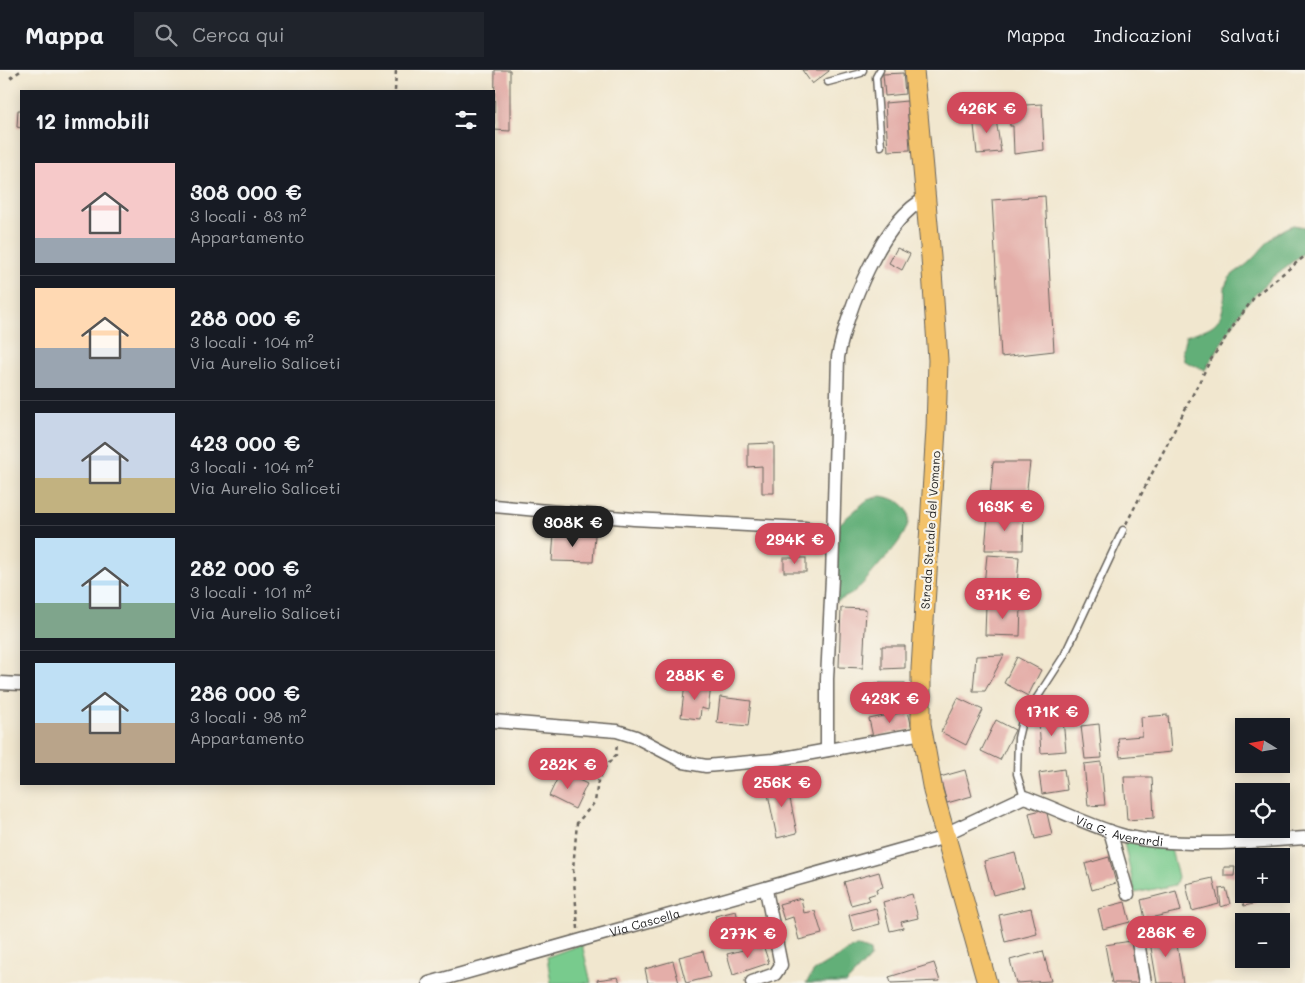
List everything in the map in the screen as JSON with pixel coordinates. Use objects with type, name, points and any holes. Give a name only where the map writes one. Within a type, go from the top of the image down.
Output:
[{"type":"main road","name":"Strada Statale del Vomano","points":[[914,70],[936,314],[938,380],[922,651],[922,733],[929,774],[987,983]]},
{"type":"street","points":[[827,750],[826,706],[833,532],[836,371],[841,344],[863,282],[877,251],[901,219],[926,198]]},
{"type":"street","points":[[495,506],[634,519],[804,528],[833,532]]},
{"type":"street","points":[[0,683],[20,684]]},
{"type":"street","points":[[495,721],[618,731],[636,736],[684,762],[700,766],[772,760],[922,733]]},
{"type":"street","points":[[946,836],[1024,798]]},
{"type":"street","name":"Via G. Averardi","points":[[1024,798],[1110,831],[1137,838],[1183,841],[1305,838]]},
{"type":"street","points":[[1110,831],[1128,894]]},
{"type":"street","name":"Via Cascella","points":[[429,983],[579,939],[766,890],[946,836]]},
{"type":"street","points":[[752,982],[775,974],[781,965],[766,890]]},
{"type":"street","points":[[1138,942],[1145,983]]},
{"type":"lane","points":[[828,82],[861,73],[863,70]]},
{"type":"lane","points":[[880,70],[876,77],[881,146]]},
{"type":"lane","points":[[1024,798],[1017,774],[1018,738],[1022,721],[1064,656],[1123,530]]},
{"type":"path","points":[[10,78],[22,70]]},
{"type":"path","points":[[395,90],[396,70]]},
{"type":"path","points":[[1123,530],[1185,408],[1228,333],[1256,296],[1305,256]]},
{"type":"path","points":[[579,939],[573,869],[577,823],[595,802],[598,781],[606,766],[616,755],[618,731]]},
{"type":"green space","points":[[1293,225],[1305,227],[1305,252],[1274,276],[1245,305],[1205,370],[1184,361],[1182,351],[1186,336],[1207,329],[1220,317],[1226,284],[1231,276],[1247,264],[1278,233]]},
{"type":"green space","points":[[881,496],[896,501],[905,507],[909,516],[903,535],[865,582],[843,599],[836,601],[838,525],[867,500]]},
{"type":"green space","points":[[1135,841],[1170,845],[1178,877],[1175,885],[1135,893],[1124,843]]},
{"type":"green space","points":[[582,944],[591,983],[551,983],[547,957]]},
{"type":"green space","points":[[856,946],[870,951],[871,957],[846,983],[806,983],[814,971]]},
{"type":"building","points":[[495,70],[510,70],[510,131],[495,130]]},
{"type":"building","points":[[802,70],[829,70],[829,71],[812,84]]},
{"type":"building","points":[[903,73],[905,94],[885,96],[883,74]]},
{"type":"building","points":[[907,101],[910,150],[888,151],[885,103]]},
{"type":"building","points":[[1042,104],[1044,150],[1014,154],[1013,126],[1010,126],[1009,106]]},
{"type":"building","points":[[18,110],[20,110],[20,128],[17,127]]},
{"type":"building","points":[[995,113],[1001,152],[977,154],[973,115]]},
{"type":"building","points":[[1045,196],[1054,351],[1001,357],[992,200]]},
{"type":"building","points":[[897,248],[910,254],[902,270],[889,263]]},
{"type":"building","points":[[774,443],[774,493],[762,493],[762,466],[748,467],[748,444]]},
{"type":"building","points":[[993,462],[1030,462],[1026,497],[990,497]]},
{"type":"building","points":[[1024,512],[1023,550],[985,550],[988,514]]},
{"type":"building","points":[[554,533],[595,535],[593,562],[552,561]]},
{"type":"building","points":[[987,555],[1019,557],[1017,587],[984,585]]},
{"type":"building","points":[[784,558],[806,558],[806,572],[784,572]]},
{"type":"building","points":[[986,605],[1021,606],[1020,636],[985,635]]},
{"type":"building","points":[[841,608],[866,609],[863,668],[839,667]]},
{"type":"building","points":[[882,646],[905,646],[905,668],[882,669]]},
{"type":"building","points":[[1004,655],[985,691],[973,691],[976,656]]},
{"type":"building","points":[[1017,657],[1041,670],[1028,696],[1004,683]]},
{"type":"building","points":[[876,683],[905,683],[905,706],[876,706]]},
{"type":"building","points":[[685,684],[711,686],[708,710],[701,708],[700,719],[681,717]]},
{"type":"building","points":[[720,697],[751,701],[748,726],[717,723]]},
{"type":"building","points":[[958,698],[983,710],[966,745],[941,732]]},
{"type":"building","points":[[908,711],[912,729],[873,737],[869,719]]},
{"type":"building","points":[[1168,715],[1171,752],[1120,757],[1118,738],[1142,736],[1141,717]]},
{"type":"building","points":[[996,720],[1015,730],[1000,760],[981,751]]},
{"type":"building","points":[[1063,720],[1066,751],[1041,753],[1039,723]]},
{"type":"building","points":[[1099,724],[1102,758],[1085,759],[1081,726]]},
{"type":"building","points":[[1101,762],[1105,805],[1088,806],[1084,764]]},
{"type":"building","points":[[1064,769],[1067,790],[1042,794],[1039,773]]},
{"type":"building","points":[[965,770],[972,796],[947,803],[940,777]]},
{"type":"building","points":[[561,771],[587,784],[575,809],[549,796]]},
{"type":"building","points":[[1124,777],[1152,777],[1154,818],[1127,820]]},
{"type":"building","points":[[786,779],[797,833],[777,838],[766,784]]},
{"type":"building","points":[[1046,809],[1052,835],[1035,839],[1029,813]]},
{"type":"building","points":[[1015,853],[1024,887],[993,895],[984,861]]},
{"type":"building","points":[[1109,857],[1116,883],[1092,890],[1085,864]]},
{"type":"building","points":[[1224,867],[1235,867],[1234,876],[1224,876]]},
{"type":"building","points":[[879,872],[883,887],[876,889],[877,893],[868,896],[870,900],[851,905],[844,882]]},
{"type":"building","points":[[1213,878],[1219,904],[1192,911],[1186,884]]},
{"type":"building","points":[[1226,888],[1230,904],[1221,907],[1219,889]]},
{"type":"building","points":[[1176,891],[1181,911],[1145,919],[1141,900]]},
{"type":"building","points":[[912,894],[918,918],[901,922],[903,928],[890,931],[883,902]]},
{"type":"building","points":[[801,898],[804,913],[815,911],[822,934],[799,940],[793,917],[784,920],[779,904]]},
{"type":"building","points":[[1125,902],[1130,922],[1103,929],[1098,909]]},
{"type":"building","points":[[1243,903],[1257,903],[1244,906]]},
{"type":"building","points":[[876,908],[880,924],[853,931],[849,915]]},
{"type":"building","points":[[1031,908],[1037,934],[1005,942],[999,915]]},
{"type":"building","points":[[736,911],[742,935],[722,941],[715,916]]},
{"type":"building","points":[[1175,932],[1183,983],[1157,983],[1149,936]]},
{"type":"building","points":[[1131,941],[1138,983],[1112,983],[1105,945]]},
{"type":"building","points":[[763,945],[769,963],[733,975],[727,954]]},
{"type":"building","points":[[703,951],[710,977],[686,983],[679,957]]},
{"type":"building","points":[[1043,951],[1051,981],[1016,983],[1010,960]]},
{"type":"building","points":[[673,961],[679,983],[648,983],[645,969]]},
{"type":"building","points":[[934,963],[940,981],[891,983],[889,977]]},
{"type":"building","points":[[618,977],[620,983],[598,983],[597,980]]}]
